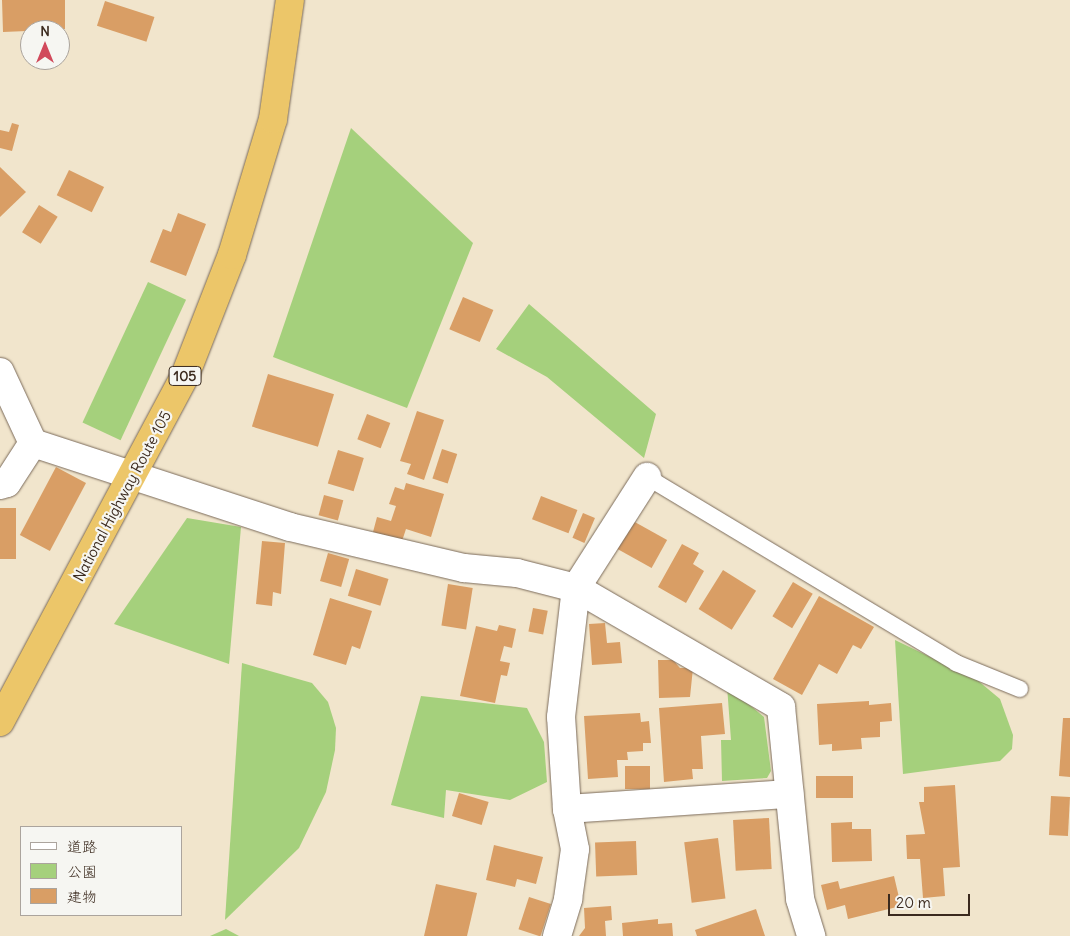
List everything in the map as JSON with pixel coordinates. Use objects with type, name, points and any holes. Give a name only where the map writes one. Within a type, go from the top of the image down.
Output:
[{"type":"highway","name":"National Highway Route 105","points":[[0,722],[137,473],[186,373],[232,255],[273,119],[290,0]]},
{"type":"street","points":[[0,372],[33,442],[137,473],[290,527],[464,568],[517,574],[576,588],[781,707],[800,898],[811,936]]},
{"type":"street","points":[[0,485],[7,482],[33,442]]},
{"type":"street","points":[[557,936],[568,898],[575,849],[567,809],[561,717],[576,588],[647,477]]},
{"type":"street","points":[[567,809],[789,794]]},
{"type":"lane","points":[[647,477],[956,663],[1020,689]]},
{"type":"green space","points":[[351,128],[473,243],[407,408],[273,357]]},
{"type":"green space","points":[[148,282],[186,300],[121,440],[82,422]]},
{"type":"green space","points":[[529,304],[656,414],[644,458],[547,377],[496,349]]},
{"type":"green space","points":[[187,518],[241,527],[229,664],[114,624]]},
{"type":"green space","points":[[895,640],[976,679],[1000,699],[1013,735],[1012,749],[1000,761],[903,774]]},
{"type":"green space","points":[[242,663],[312,683],[328,702],[336,728],[335,750],[326,792],[299,848],[225,920]]},
{"type":"green space","points":[[727,686],[764,717],[771,771],[767,778],[722,781],[721,740],[731,740]]},
{"type":"green space","points":[[421,696],[527,708],[544,742],[547,782],[510,800],[446,790],[444,818],[391,805]]},
{"type":"green space","points":[[226,929],[239,936],[210,936]]},
{"type":"building","points":[[2,0],[65,0],[65,20],[20,20],[20,31],[3,32]]},
{"type":"building","points":[[105,1],[154,17],[146,42],[97,26]]},
{"type":"building","points":[[12,123],[19,125],[12,151],[0,148],[0,130],[9,132]]},
{"type":"building","points":[[0,167],[26,192],[0,217]]},
{"type":"building","points":[[69,170],[104,187],[92,212],[57,195]]},
{"type":"building","points":[[39,205],[58,217],[41,244],[22,232]]},
{"type":"building","points":[[178,213],[206,224],[186,276],[150,262],[163,229],[171,232]]},
{"type":"building","points":[[463,297],[493,310],[480,342],[449,329]]},
{"type":"building","points":[[268,374],[334,394],[318,447],[252,427]]},
{"type":"building","points":[[417,411],[444,420],[424,480],[407,474],[411,464],[400,461]]},
{"type":"building","points":[[367,414],[390,423],[381,448],[357,439]]},
{"type":"building","points":[[442,449],[457,454],[448,483],[432,478]]},
{"type":"building","points":[[338,450],[364,458],[354,491],[328,483]]},
{"type":"building","points":[[56,467],[86,483],[50,551],[20,535]]},
{"type":"building","points":[[406,483],[444,494],[431,537],[406,529],[402,541],[373,532],[377,517],[391,521],[396,506],[389,504],[395,487],[404,490]]},
{"type":"building","points":[[324,495],[343,500],[338,520],[319,515]]},
{"type":"building","points":[[541,496],[577,510],[568,533],[532,519]]},
{"type":"building","points":[[0,508],[16,508],[16,559],[0,559]]},
{"type":"building","points":[[583,513],[595,518],[584,543],[572,538]]},
{"type":"building","points":[[633,521],[667,540],[652,568],[617,549]]},
{"type":"building","points":[[262,541],[285,543],[281,594],[273,592],[272,606],[256,604]]},
{"type":"building","points":[[682,544],[699,553],[693,564],[704,571],[686,603],[658,587]]},
{"type":"building","points":[[328,553],[349,559],[341,587],[320,581]]},
{"type":"building","points":[[356,569],[389,579],[380,606],[348,596]]},
{"type":"building","points":[[723,570],[756,591],[732,630],[699,609]]},
{"type":"building","points":[[793,582],[813,594],[792,628],[772,616]]},
{"type":"building","points":[[448,584],[473,588],[466,629],[441,625]]},
{"type":"building","points":[[819,596],[874,627],[861,649],[853,645],[837,674],[819,664],[802,695],[773,679]]},
{"type":"building","points":[[330,598],[372,611],[360,649],[352,646],[346,665],[313,655]]},
{"type":"building","points":[[533,608],[548,611],[543,634],[528,632]]},
{"type":"building","points":[[605,623],[607,643],[620,642],[622,663],[592,665],[589,624]]},
{"type":"building","points":[[499,625],[516,629],[512,648],[504,646],[500,661],[510,663],[507,676],[501,675],[495,703],[460,696],[476,626],[497,631]]},
{"type":"building","points":[[658,660],[673,660],[680,668],[693,668],[690,697],[659,698]]},
{"type":"building","points":[[869,701],[869,705],[891,703],[892,721],[880,722],[880,737],[861,738],[862,749],[832,751],[832,744],[819,745],[817,704]]},
{"type":"building","points":[[722,703],[725,734],[701,736],[703,769],[692,769],[693,779],[664,782],[659,708]]},
{"type":"building","points":[[640,713],[641,722],[649,721],[651,743],[643,743],[643,751],[627,752],[628,760],[617,760],[618,777],[588,779],[584,716]]},
{"type":"building","points":[[1063,718],[1070,718],[1070,777],[1059,776]]},
{"type":"building","points":[[625,766],[650,766],[650,789],[625,789]]},
{"type":"building","points":[[816,776],[853,776],[853,798],[816,798]]},
{"type":"building","points":[[955,785],[960,867],[943,868],[945,896],[923,898],[920,859],[907,859],[906,835],[925,834],[919,802],[924,802],[924,787]]},
{"type":"building","points":[[459,793],[489,802],[482,825],[452,816]]},
{"type":"building","points":[[1051,796],[1070,797],[1068,836],[1049,835]]},
{"type":"building","points":[[769,818],[772,869],[736,871],[733,820]]},
{"type":"building","points":[[852,822],[852,829],[871,829],[872,861],[832,862],[831,823]]},
{"type":"building","points":[[718,838],[725,899],[692,903],[684,842]]},
{"type":"building","points":[[636,841],[637,875],[596,876],[595,842]]},
{"type":"building","points":[[494,845],[543,857],[536,884],[517,879],[515,887],[486,880]]},
{"type":"building","points":[[894,876],[901,906],[848,919],[845,905],[827,910],[821,885],[838,881],[840,889]]},
{"type":"building","points":[[436,884],[477,893],[467,936],[424,936]]},
{"type":"building","points":[[529,897],[551,904],[541,936],[518,929]]},
{"type":"building","points":[[611,906],[612,920],[605,921],[606,936],[579,936],[585,928],[584,908]]},
{"type":"building","points":[[756,909],[765,936],[697,936],[695,930]]},
{"type":"building","points":[[658,919],[658,924],[672,923],[673,936],[623,936],[622,923]]}]
